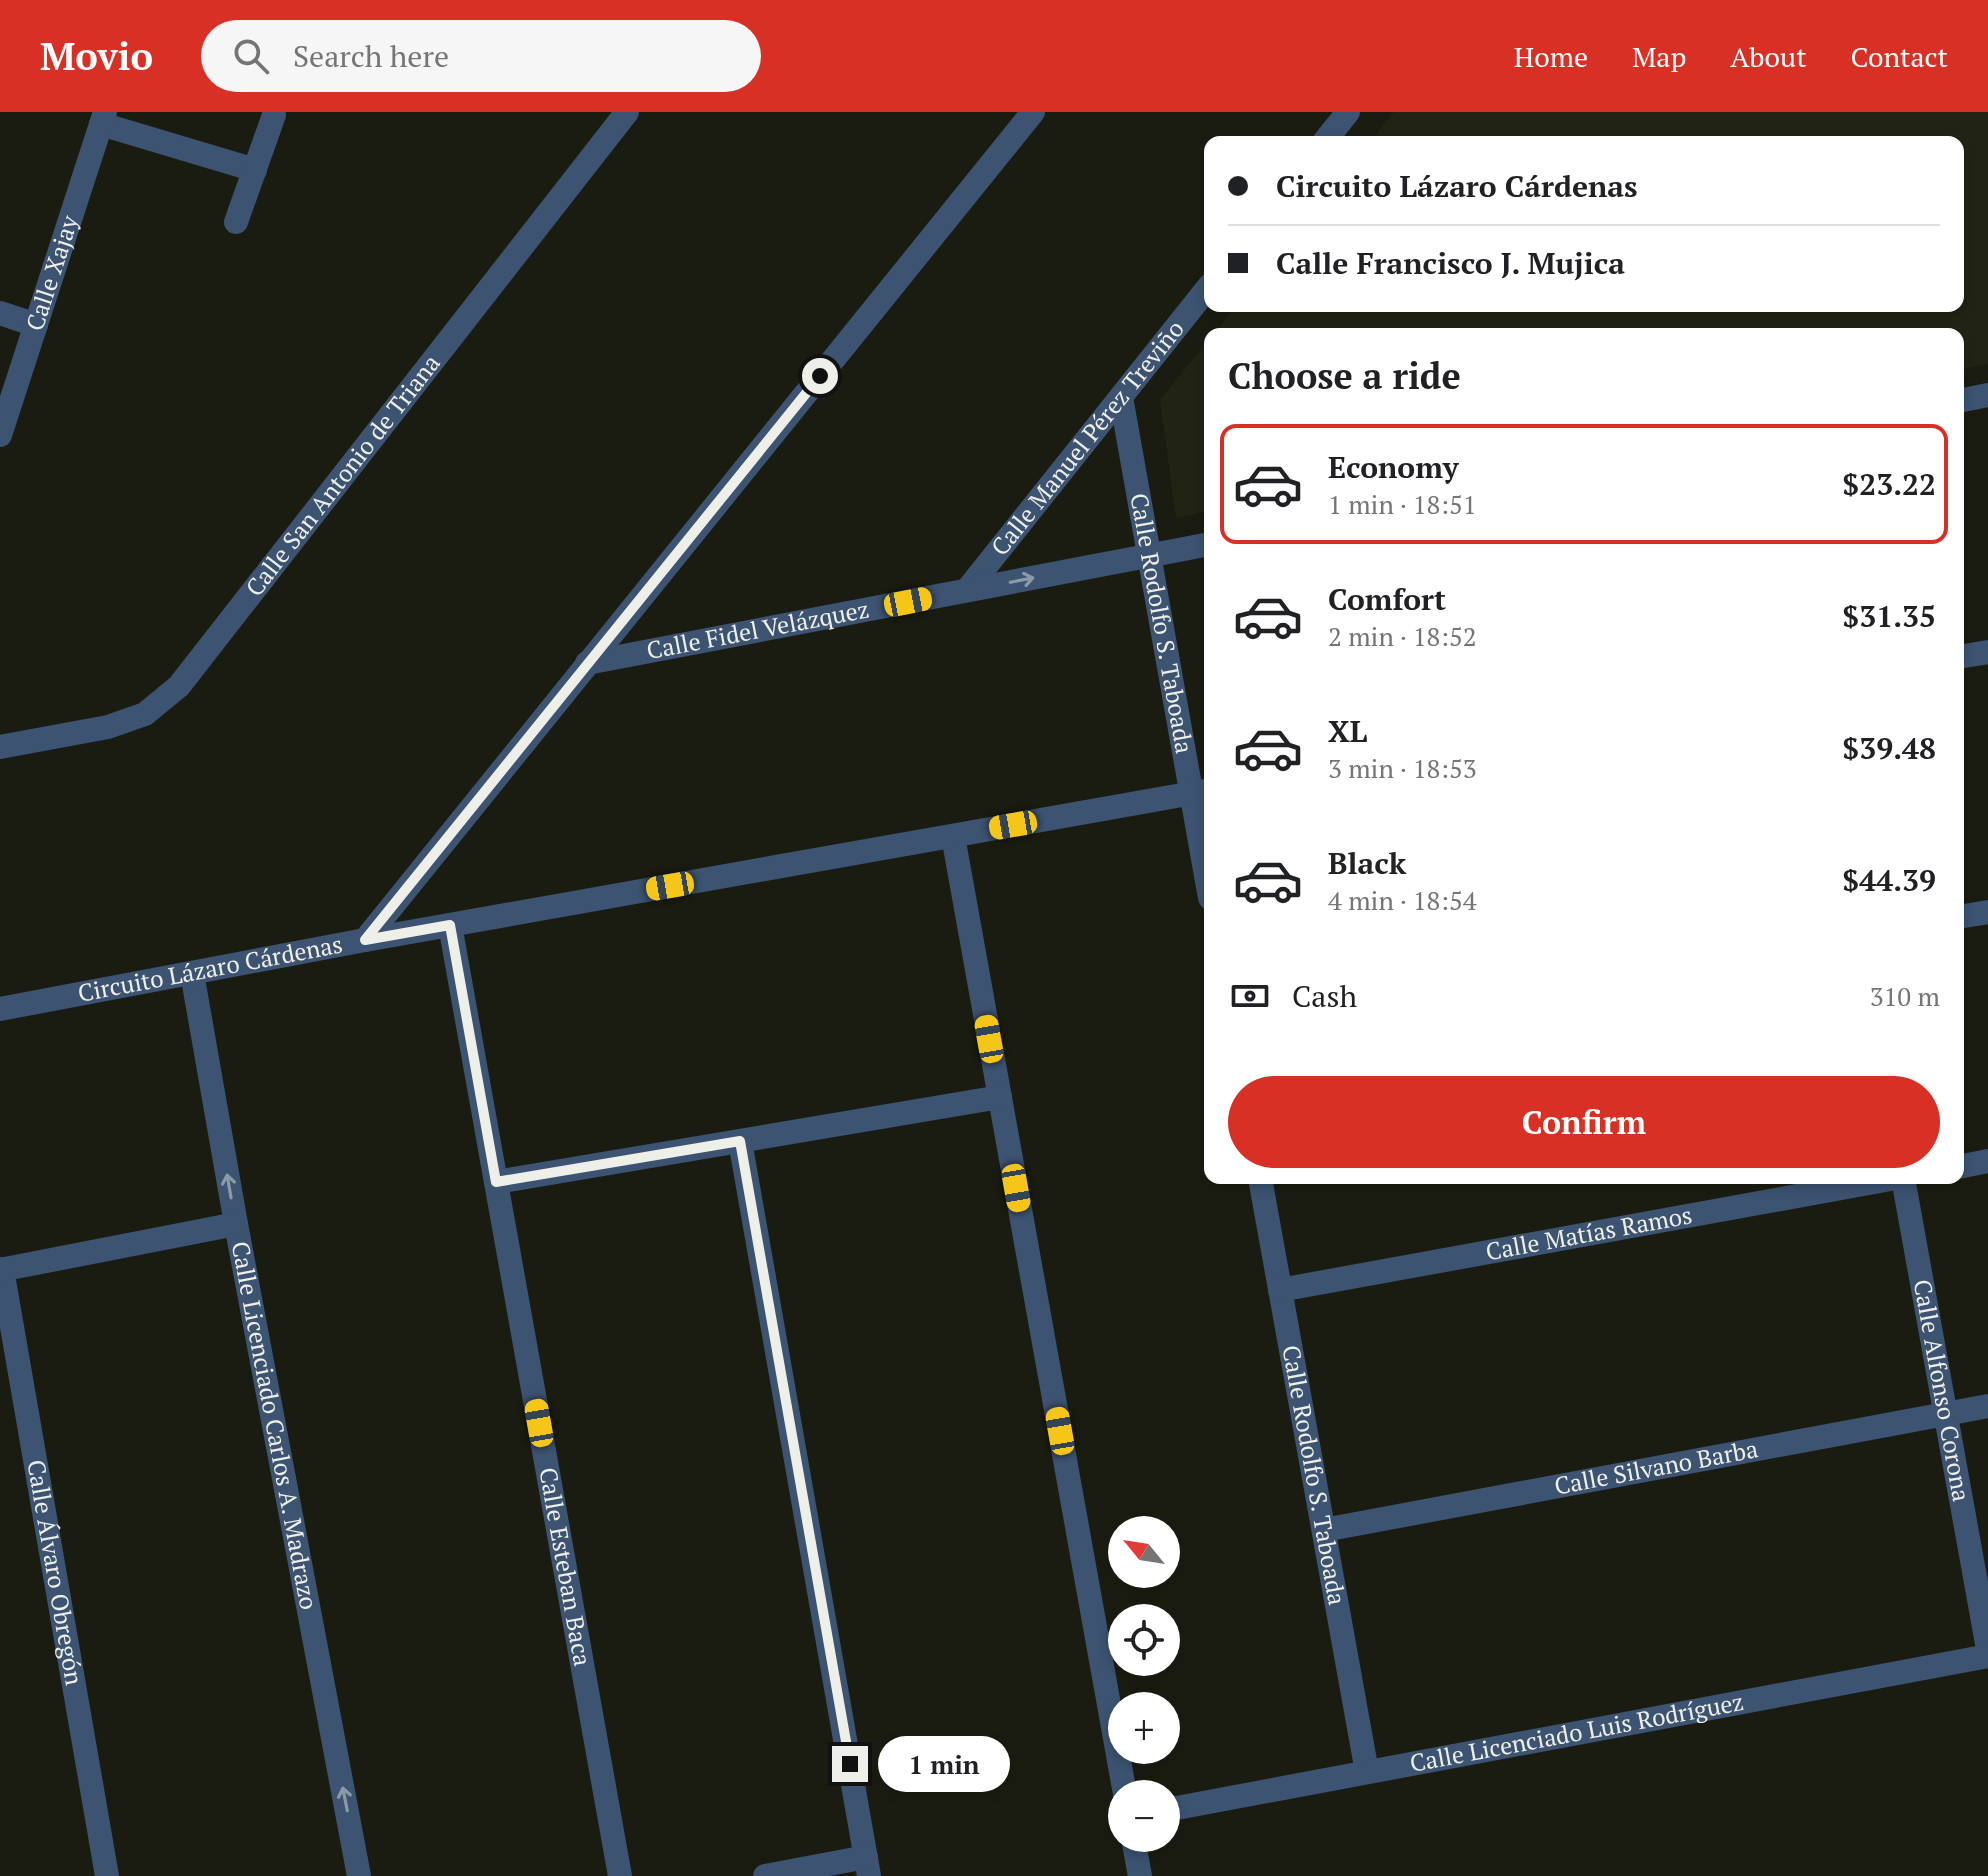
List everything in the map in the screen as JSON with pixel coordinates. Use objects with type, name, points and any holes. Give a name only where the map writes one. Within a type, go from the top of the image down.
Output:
[{"type":"street","name":"Calle San Antonio de Triana","points":[[0,747],[108,727],[145,714],[179,686],[627,112]]},
{"type":"street","name":"Circuito Lázaro Cárdenas","points":[[0,1009],[365,940],[1033,112]]},
{"type":"street","points":[[1329,136],[1348,112]]},
{"type":"street","points":[[236,222],[274,115]]},
{"type":"street","points":[[103,118],[255,170]]},
{"type":"street","name":"Calle Xajay","points":[[0,435],[103,118]]},
{"type":"street","name":"Calle Manuel Pérez Treviño","points":[[967,590],[1204,293]]},
{"type":"street","points":[[0,313],[36,325]]},
{"type":"street","points":[[1964,400],[1988,395]]},
{"type":"street","name":"Calle Rodolfo S. Taboada","points":[[1121,397],[1148,556],[1201,792],[1204,827]]},
{"type":"street","name":"Calle Fidel Velázquez","points":[[587,663],[1204,545]]},
{"type":"street","points":[[1964,656],[1988,652]]},
{"type":"street","points":[[365,940],[1201,792]]},
{"type":"street","points":[[953,836],[1122,1780]]},
{"type":"street","points":[[1964,916],[1988,912]]},
{"type":"street","name":"Calle Esteban Baca","points":[[450,925],[620,1876]]},
{"type":"street","name":"Calle Licenciado Carlos A. Madrazo","points":[[192,973],[359,1876]]},
{"type":"street","points":[[496,1182],[1000,1097]]},
{"type":"street","points":[[740,1141],[868,1867],[765,1876]]},
{"type":"street","points":[[1964,1166],[1988,1161]]},
{"type":"street","name":"Calle Rodolfo S. Taboada","points":[[1261,1184],[1367,1772]]},
{"type":"street","name":"Calle Matías Ramos","points":[[1280,1290],[1863,1184]]},
{"type":"street","name":"Calle Alfonso Corona","points":[[1904,1184],[1988,1649]]},
{"type":"street","points":[[1,1270],[236,1224]]},
{"type":"street","name":"Calle Álvaro Obregón","points":[[1,1270],[107,1876]]},
{"type":"street","name":"Calle Silvano Barba","points":[[1324,1530],[1988,1406]]},
{"type":"street","name":"Calle Licenciado Luis Rodríguez","points":[[1180,1807],[1988,1656]]},
{"type":"street","points":[[1136,1852],[1140,1876]]},
{"type":"shaded area","points":[[1394,112],[1988,112],[1988,364],[1964,369],[1964,328],[1219,328],[1231,312],[1964,312],[1964,136],[1375,136]]},
{"type":"shaded area","points":[[1204,345],[1204,512],[1176,518],[1160,400]]},
{"type":"route","points":[[820,376],[365,940],[450,925],[496,1182],[740,1141],[850,1764]]}]
